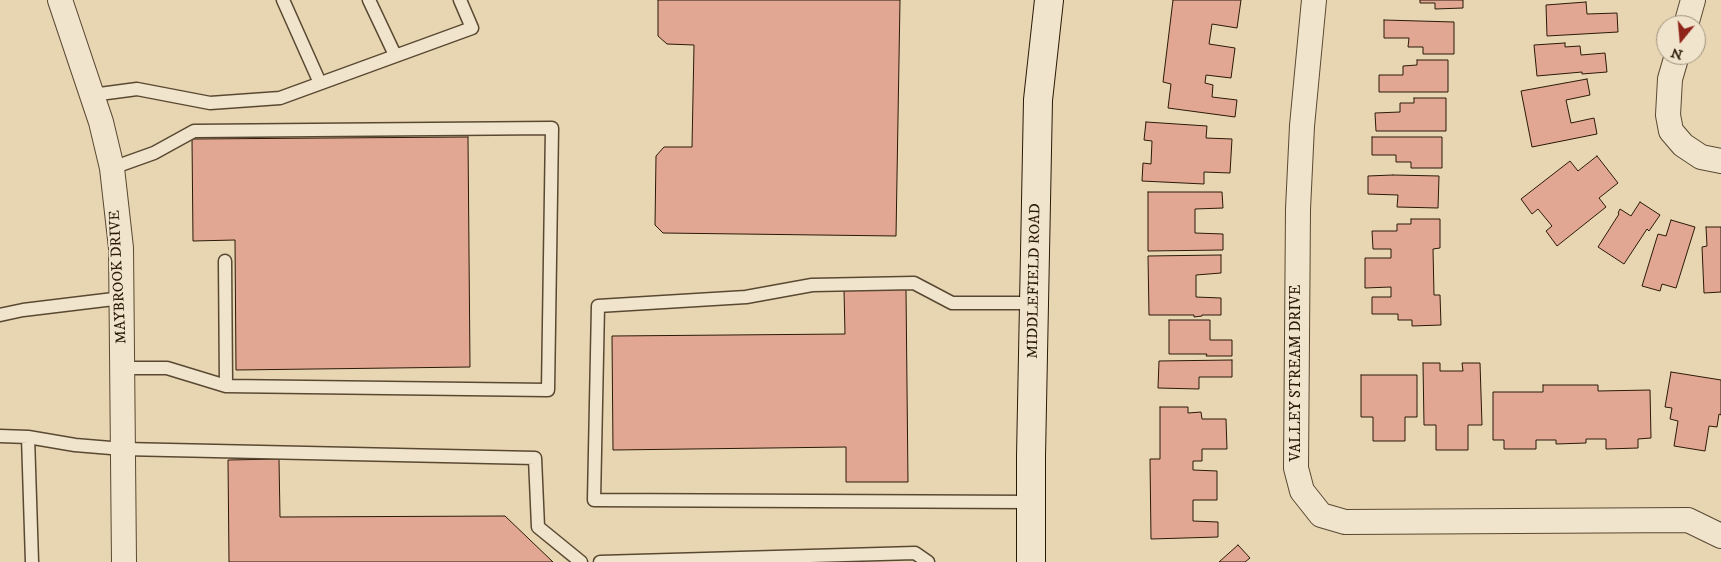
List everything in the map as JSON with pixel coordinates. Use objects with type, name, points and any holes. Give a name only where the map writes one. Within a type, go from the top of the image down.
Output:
[{"type":"main road","name":"MIDDLEFIELD ROAD","points":[[1031,562],[1038,100],[1049,0]]},
{"type":"street","name":"MAYBROOK DRIVE","points":[[60,0],[101,122],[112,168],[121,248],[124,562]]},
{"type":"street","name":"VALLEY STREAM DRIVE","points":[[1314,0],[1302,126],[1298,209],[1296,468],[1302,491],[1321,515],[1345,522],[1688,520],[1721,536]]},
{"type":"street","points":[[1689,15],[1693,0]]},
{"type":"street","points":[[1674,65],[1670,79],[1668,115],[1671,131],[1683,145],[1701,157],[1721,162]]},
{"type":"lane","points":[[283,0],[320,83]]},
{"type":"lane","points":[[369,0],[395,55]]},
{"type":"lane","points":[[92,95],[137,89],[210,104],[280,98],[472,28],[460,0]]},
{"type":"lane","points":[[112,168],[154,153],[194,131],[552,128],[548,390],[226,386],[167,368],[123,368]]},
{"type":"lane","points":[[225,261],[226,386]]},
{"type":"lane","points":[[1031,502],[594,500],[598,306],[746,297],[812,285],[914,283],[952,303],[1034,303]]},
{"type":"lane","points":[[0,316],[23,310],[122,298]]},
{"type":"lane","points":[[0,436],[28,437],[75,445],[123,449],[535,458],[538,527],[581,562]]},
{"type":"lane","points":[[28,437],[32,562]]},
{"type":"lane","points":[[600,562],[915,553],[928,562]]},
{"type":"building","points":[[658,0],[900,0],[896,236],[663,233],[655,225],[656,156],[664,147],[692,147],[694,45],[667,44],[658,36]]},
{"type":"building","points":[[1173,0],[1241,0],[1237,28],[1212,24],[1209,44],[1235,48],[1231,78],[1206,75],[1205,83],[1213,85],[1212,97],[1237,100],[1235,117],[1168,108],[1171,84],[1163,82]]},
{"type":"building","points":[[1420,0],[1463,0],[1463,8],[1435,9],[1435,3],[1420,3]]},
{"type":"building","points":[[1586,2],[1587,14],[1617,13],[1618,32],[1547,36],[1546,5]]},
{"type":"building","points":[[1384,20],[1454,22],[1454,54],[1423,54],[1423,47],[1408,47],[1409,38],[1384,38]]},
{"type":"building","points":[[1565,43],[1565,47],[1580,46],[1581,55],[1605,53],[1607,72],[1537,76],[1534,45]]},
{"type":"building","points":[[1417,60],[1448,60],[1448,92],[1379,92],[1379,75],[1403,75],[1403,66],[1417,65]]},
{"type":"building","points":[[1587,79],[1590,95],[1566,100],[1571,123],[1594,118],[1597,134],[1532,147],[1521,91]]},
{"type":"building","points":[[1414,98],[1446,98],[1446,131],[1376,131],[1375,113],[1400,112],[1400,103],[1414,103]]},
{"type":"building","points":[[1146,122],[1207,126],[1206,138],[1232,139],[1230,173],[1204,172],[1204,184],[1142,181],[1143,163],[1151,164],[1152,141],[1144,140]]},
{"type":"building","points":[[468,137],[470,367],[236,370],[235,240],[193,241],[192,139]]},
{"type":"building","points":[[1372,137],[1442,137],[1442,168],[1411,168],[1411,162],[1396,162],[1396,155],[1372,155]]},
{"type":"building","points":[[1597,156],[1618,183],[1599,198],[1606,207],[1557,246],[1546,231],[1552,226],[1538,209],[1532,214],[1521,199],[1570,161],[1578,171]]},
{"type":"building","points":[[1368,176],[1439,176],[1438,208],[1397,207],[1398,195],[1368,194]]},
{"type":"building","points":[[1148,192],[1222,192],[1223,208],[1195,209],[1195,233],[1223,234],[1223,250],[1148,251]]},
{"type":"building","points":[[1640,202],[1660,215],[1649,231],[1647,229],[1624,264],[1598,247],[1619,214],[1620,209],[1631,216]]},
{"type":"building","points":[[1411,219],[1440,219],[1440,248],[1433,249],[1434,295],[1440,295],[1441,325],[1412,326],[1412,320],[1398,320],[1398,314],[1372,314],[1372,297],[1391,297],[1391,287],[1365,288],[1365,258],[1391,258],[1391,249],[1373,249],[1372,231],[1397,231],[1397,224],[1411,224]]},
{"type":"building","points":[[1671,220],[1695,227],[1676,288],[1662,284],[1660,291],[1642,286],[1658,234],[1666,236]]},
{"type":"building","points":[[1706,227],[1721,227],[1721,292],[1704,293],[1702,247],[1707,246]]},
{"type":"building","points":[[1221,255],[1221,273],[1196,275],[1196,297],[1221,298],[1221,315],[1194,317],[1194,315],[1149,315],[1148,256]]},
{"type":"building","points":[[906,289],[908,482],[846,482],[846,447],[613,450],[612,336],[845,334],[844,290]]},
{"type":"building","points":[[1169,320],[1210,320],[1210,340],[1232,340],[1232,356],[1169,354]]},
{"type":"building","points":[[1232,360],[1232,377],[1199,377],[1199,389],[1158,388],[1159,361]]},
{"type":"building","points":[[1423,363],[1440,363],[1440,371],[1463,371],[1462,363],[1480,363],[1482,425],[1468,425],[1468,450],[1436,450],[1436,425],[1424,425]]},
{"type":"building","points":[[1671,372],[1721,380],[1721,415],[1719,414],[1717,427],[1709,426],[1705,451],[1674,446],[1678,421],[1670,419],[1672,408],[1665,407]]},
{"type":"building","points":[[1361,375],[1417,375],[1417,417],[1405,417],[1405,441],[1373,441],[1373,417],[1361,417]]},
{"type":"building","points":[[1543,385],[1598,385],[1598,391],[1650,390],[1651,438],[1638,439],[1638,448],[1606,449],[1606,439],[1586,439],[1586,443],[1556,444],[1556,440],[1536,440],[1536,449],[1504,449],[1504,440],[1493,440],[1493,392],[1543,392]]},
{"type":"building","points":[[1160,407],[1188,407],[1188,413],[1201,412],[1202,419],[1226,419],[1227,449],[1202,449],[1202,461],[1193,461],[1193,470],[1217,471],[1217,500],[1193,500],[1193,521],[1218,522],[1218,537],[1151,539],[1150,459],[1160,459]]},
{"type":"building","points":[[279,459],[280,517],[505,516],[553,562],[229,562],[228,460]]},
{"type":"building","points":[[1238,545],[1250,558],[1245,562],[1219,562]]}]
